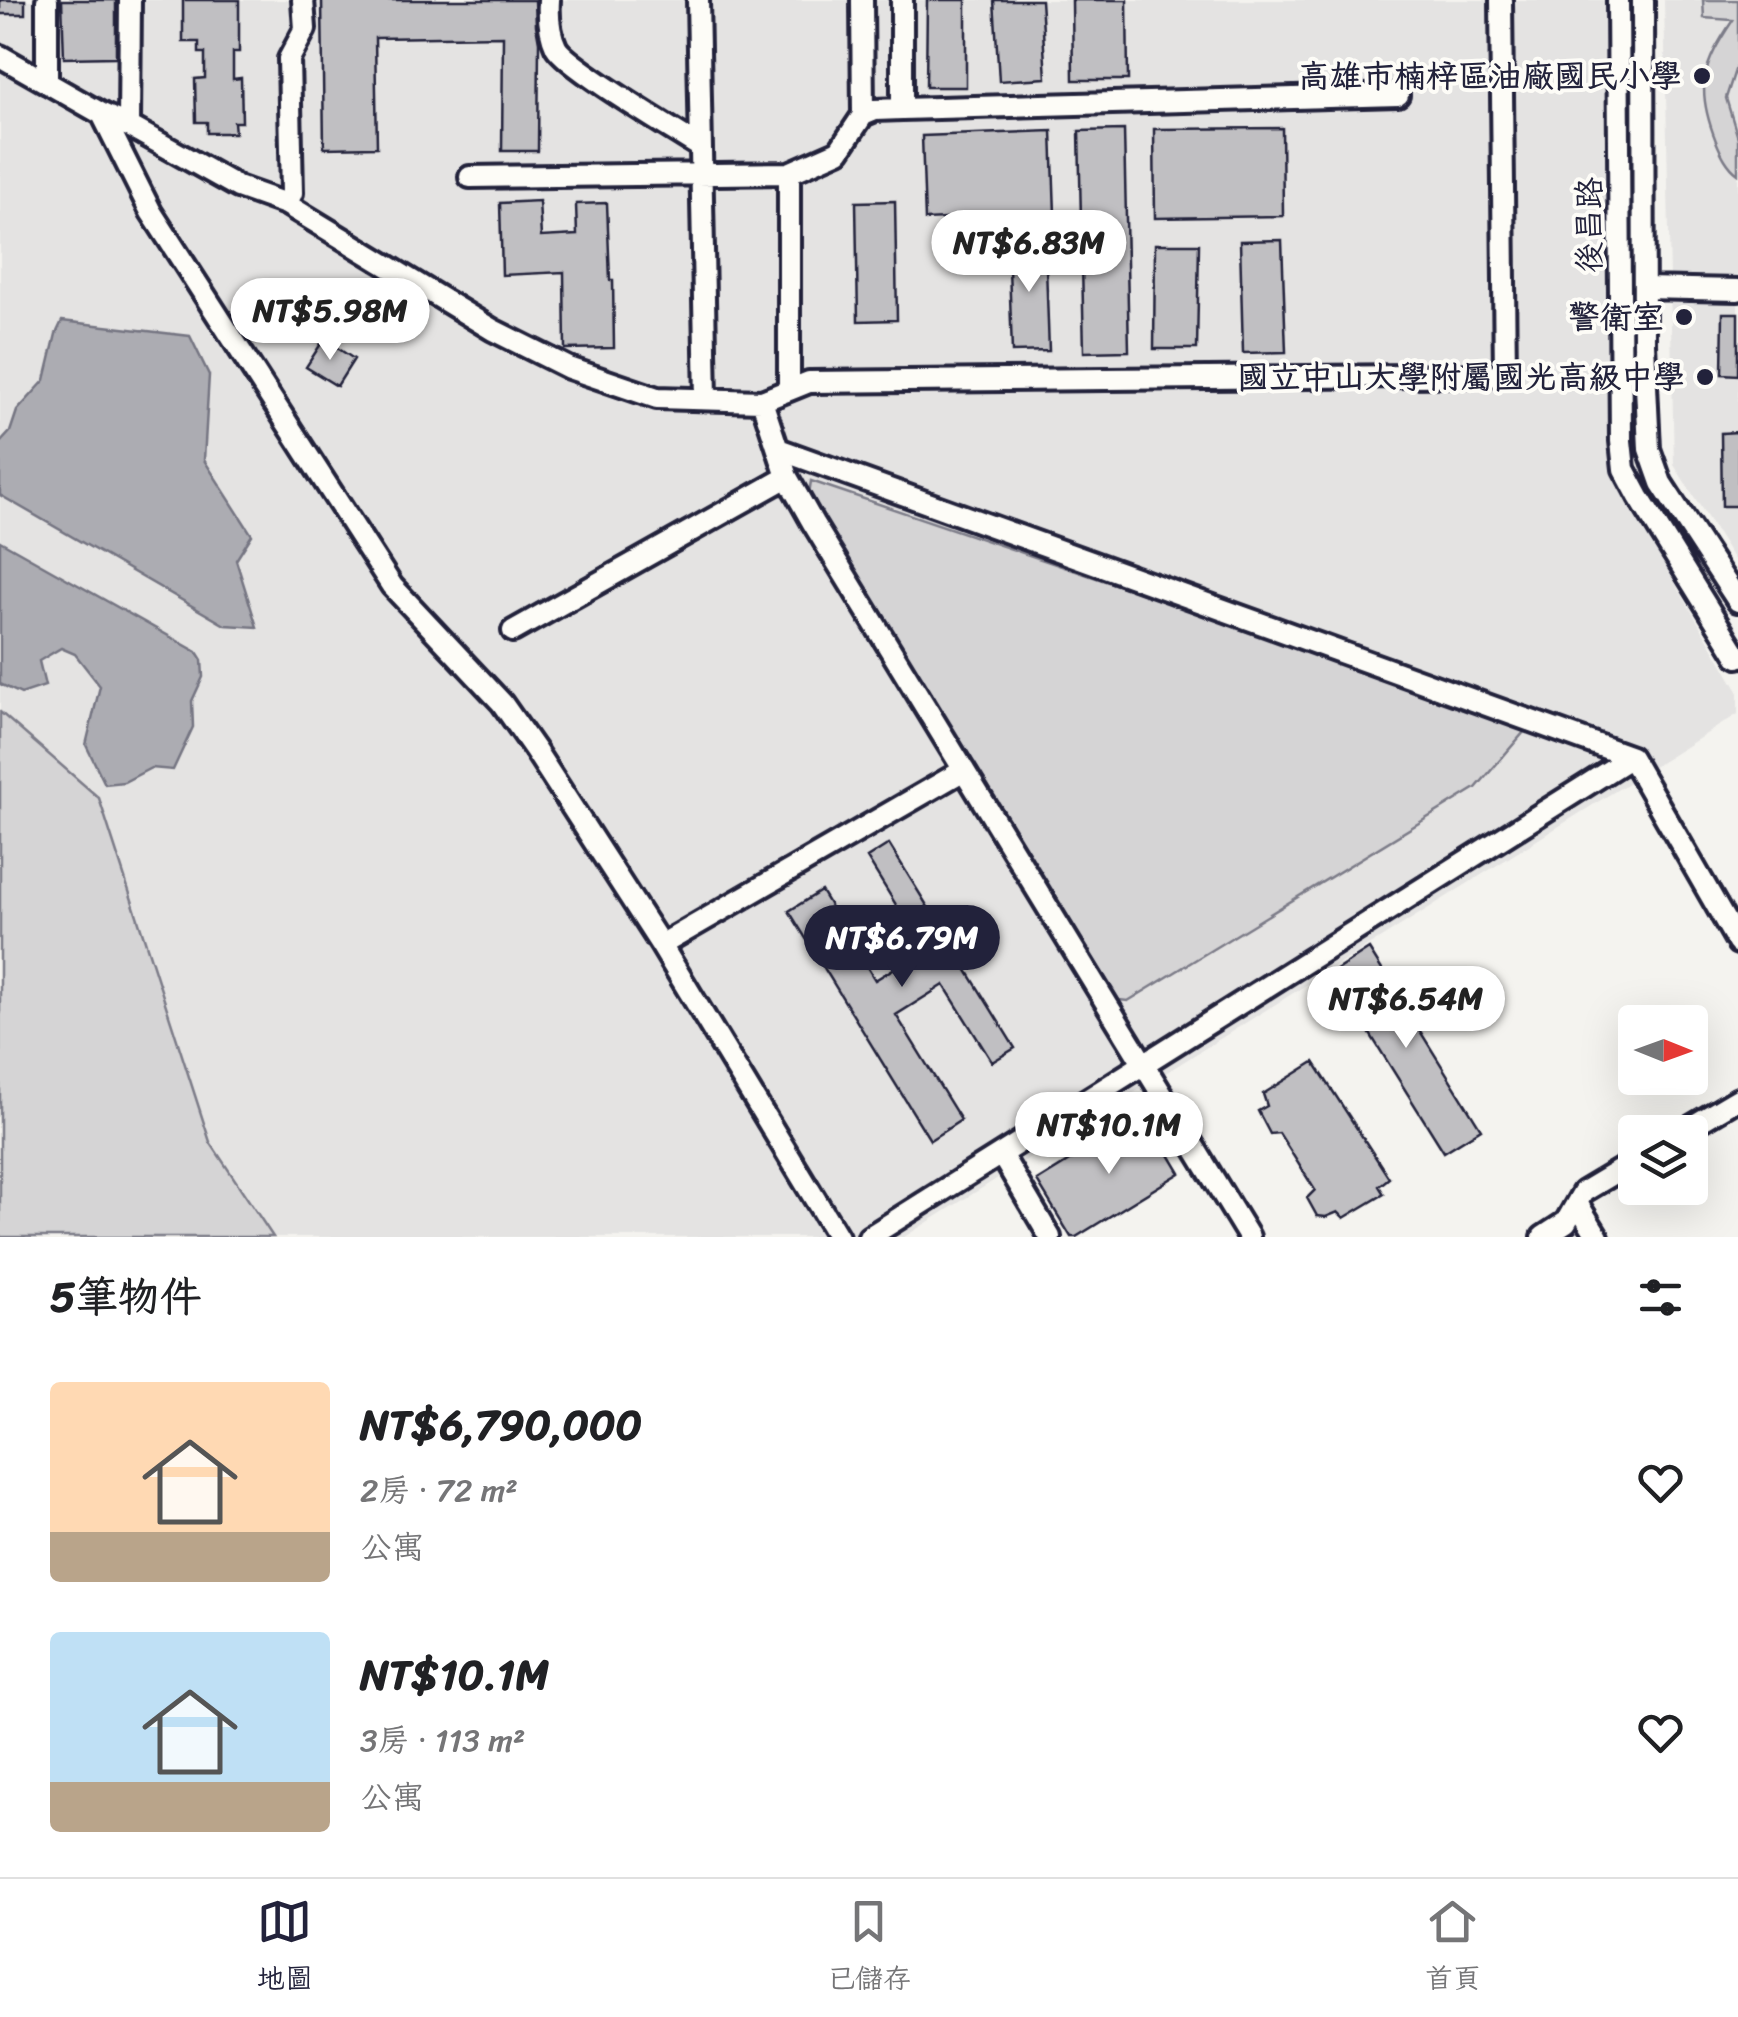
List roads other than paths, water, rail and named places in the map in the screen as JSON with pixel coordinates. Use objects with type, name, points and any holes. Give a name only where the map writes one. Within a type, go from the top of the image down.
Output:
[{"type":"street","points":[[46,0],[47,82]]},
{"type":"street","points":[[130,0],[130,126]]},
{"type":"street","points":[[286,204],[292,192],[289,59],[305,30],[303,0]]},
{"type":"street","points":[[549,0],[549,26],[558,50],[700,147]]},
{"type":"street","points":[[698,0],[706,399]]},
{"type":"street","points":[[862,0],[863,115]]},
{"type":"street","points":[[902,0],[902,109]]},
{"type":"street","points":[[0,56],[238,187],[286,204],[493,330],[569,368],[657,398],[762,401],[809,382],[1505,376],[1501,0]]},
{"type":"street","name":"後昌路","points":[[1618,0],[1624,468],[1738,657]]},
{"type":"street","name":"後昌路","points":[[1643,0],[1649,449],[1662,484],[1738,601]]},
{"type":"street","points":[[470,177],[789,173],[839,151],[863,115],[875,110],[1398,96]]},
{"type":"street","points":[[102,114],[152,212],[392,586],[502,703],[662,945],[838,1237]]},
{"type":"street","points":[[788,390],[789,173]]},
{"type":"street","points":[[1644,288],[1738,290]]},
{"type":"street","points":[[762,401],[787,477],[1249,1237]]},
{"type":"street","points":[[778,449],[1631,757],[1738,943]]},
{"type":"street","points":[[513,631],[787,477]]},
{"type":"street","points":[[869,1237],[1631,757]]},
{"type":"street","points":[[662,945],[964,770]]},
{"type":"street","points":[[1708,1117],[1738,1099]]},
{"type":"street","points":[[1000,1154],[1050,1237]]},
{"type":"street","points":[[1543,1237],[1566,1222],[1583,1192],[1618,1171]]},
{"type":"street","points":[[1577,1203],[1598,1237]]},
{"type":"place","name":"高雄市楠梓區油廠國民小學","points":[[1702,76]]},
{"type":"place","name":"警衛室","points":[[1684,317]]},
{"type":"place","name":"國立中山大學附屬國光高級中學","points":[[1705,377]]}]
